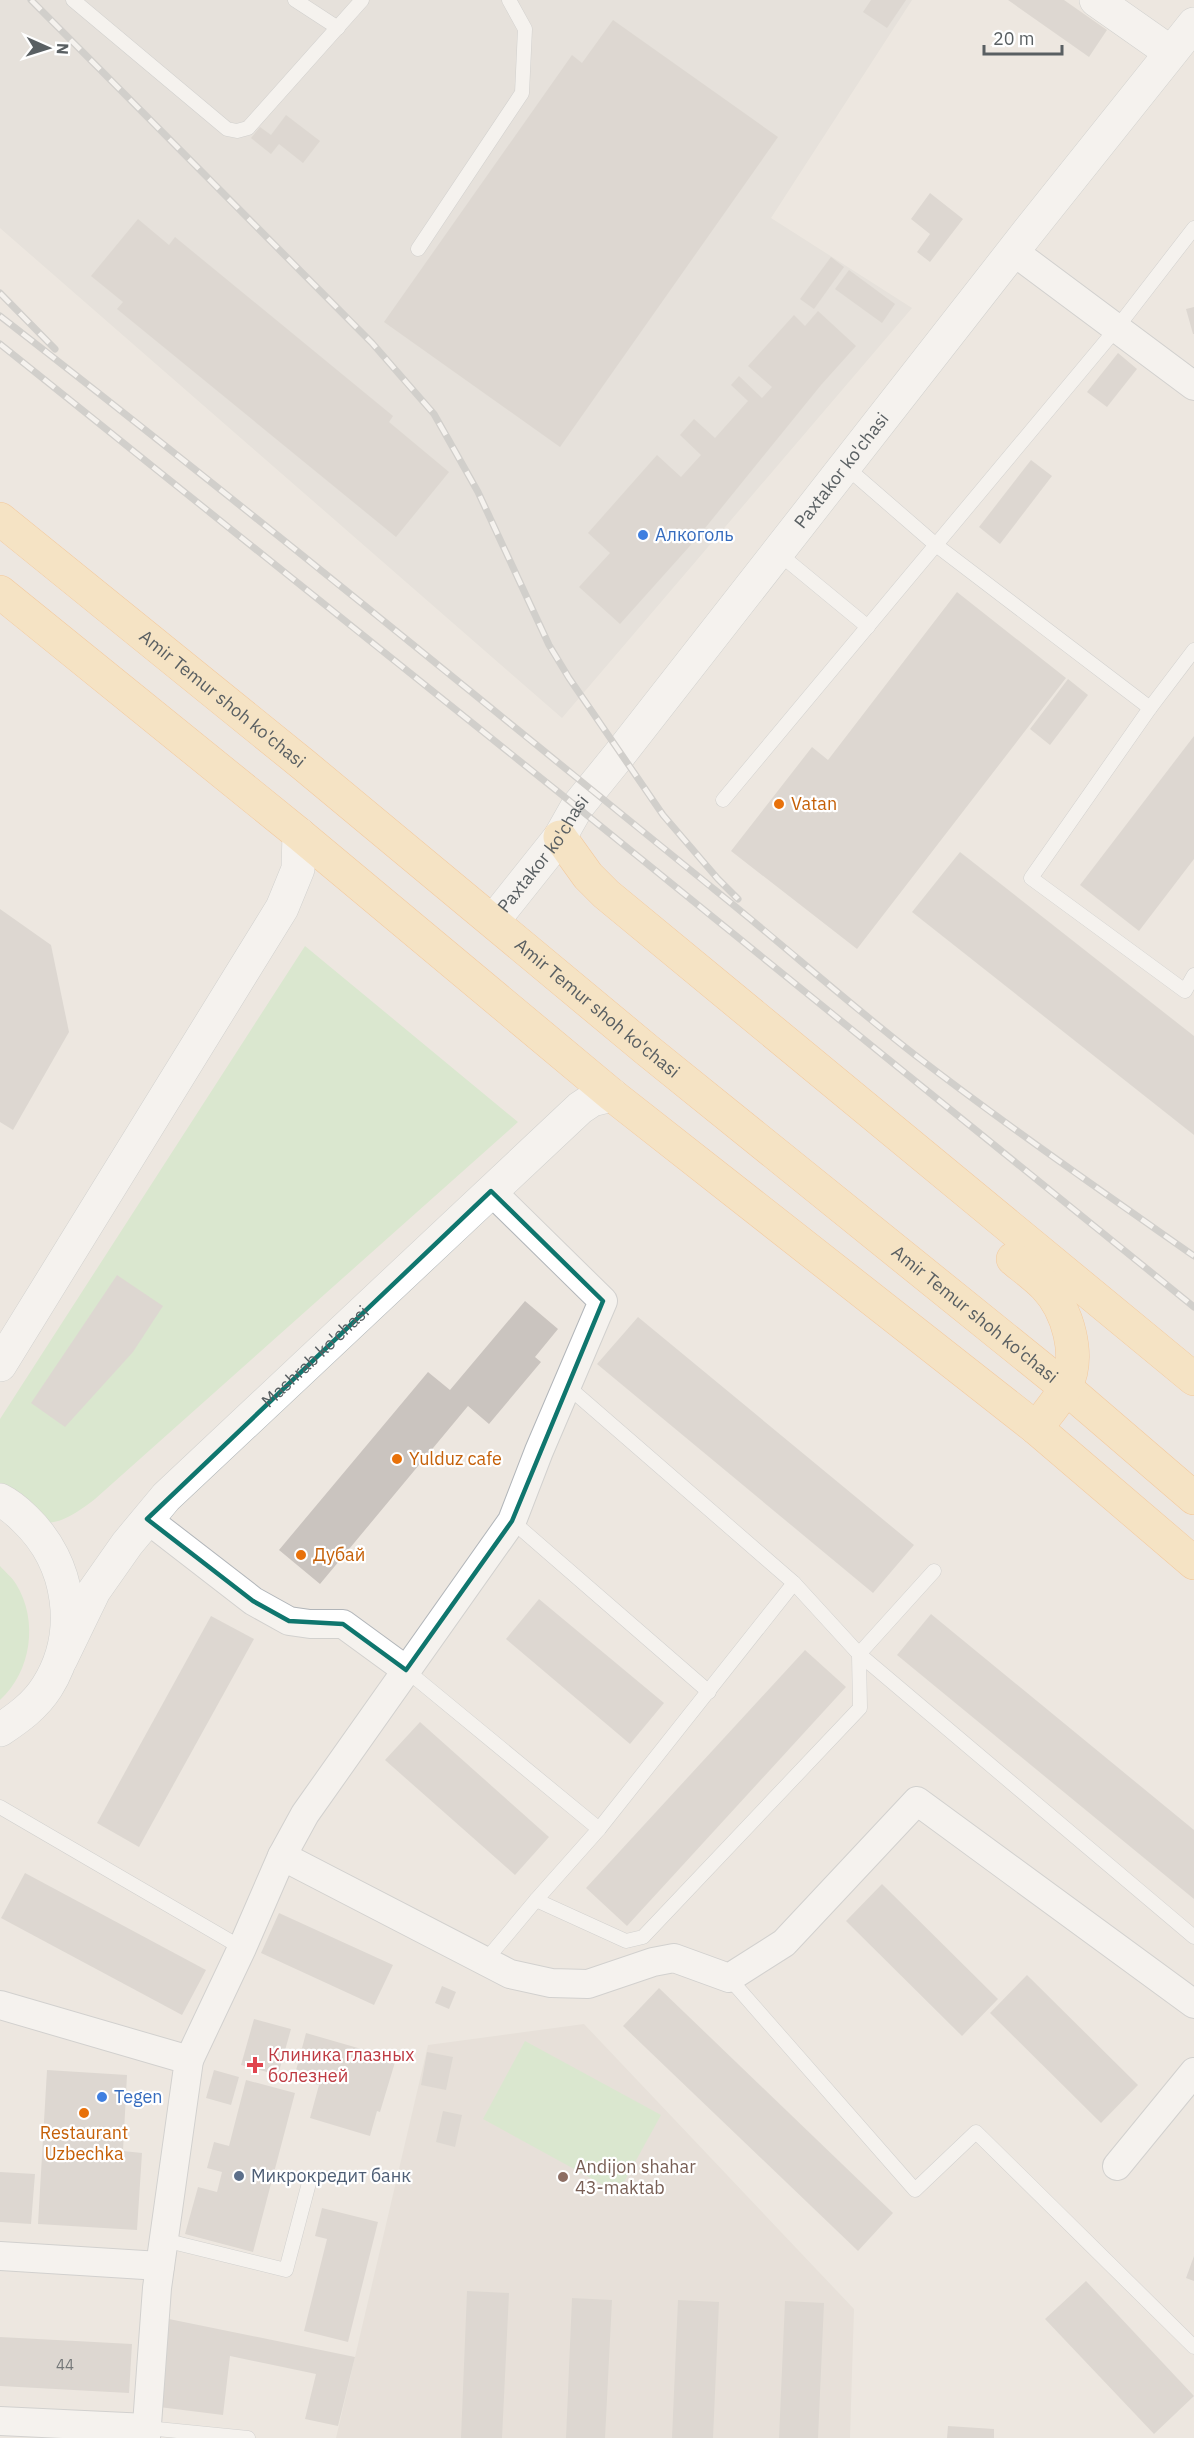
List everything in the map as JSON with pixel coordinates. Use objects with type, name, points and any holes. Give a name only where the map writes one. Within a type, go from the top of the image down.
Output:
[{"type":"main road","points":[[1096,0],[1170,52]]},
{"type":"main road","name":"Paxtakor ko'chasi","points":[[493,921],[560,837],[577,807],[1194,24]]},
{"type":"main road","name":"Amir Temur shoh ko'chasi","points":[[0,519],[493,921],[647,1050],[1066,1388],[1194,1498]]},
{"type":"main road","points":[[0,592],[299,834],[612,1095],[1036,1428],[1194,1563]]},
{"type":"main road","points":[[0,1365],[282,908],[298,869],[299,834]]},
{"type":"main road","points":[[560,837],[588,876],[606,894],[1194,1379]]},
{"type":"main road","points":[[560,837],[566,875],[577,896],[1047,1287],[1067,1321],[1073,1347],[1071,1375],[1066,1388],[1036,1428]]},
{"type":"main road","name":"Mashrab ko'chasi","points":[[0,1751],[27,1711],[47,1687],[94,1591],[166,1497],[580,1108],[592,1100],[612,1095]]},
{"type":"main road","name":"Mashrab ko'chasi","points":[[0,1500],[10,1505],[41,1535],[62,1573],[68,1616],[61,1659]]},
{"type":"main road","name":"Mashrab ko'chasi","points":[[0,1730],[27,1711]]},
{"type":"street","points":[[1013,251],[1194,386]]},
{"type":"street","points":[[0,2421],[36,2430],[146,2433],[162,2253],[189,2060],[282,1856],[305,1814],[512,1521],[566,1385],[603,1301],[491,1191]]},
{"type":"street","points":[[147,1519],[253,1601],[289,1621],[310,1624],[343,1624],[406,1670]]},
{"type":"street","points":[[282,1856],[510,1974],[551,1983],[588,1984],[653,1962],[674,1958],[729,1978],[783,1943],[917,1801],[1194,2004]]},
{"type":"street","points":[[0,2004],[189,2060]]},
{"type":"street","points":[[1117,2166],[1194,2073]]},
{"type":"street","points":[[0,2256],[162,2253]]},
{"type":"lane","points":[[73,0],[227,129],[237,131],[248,128],[362,0]]},
{"type":"lane","points":[[295,0],[338,28]]},
{"type":"lane","points":[[418,249],[522,93],[525,29],[509,0]]},
{"type":"lane","points":[[723,800],[1116,328],[1194,228]]},
{"type":"lane","points":[[845,466],[936,545],[1150,708]]},
{"type":"lane","points":[[777,552],[868,627]]},
{"type":"lane","points":[[1194,650],[1150,708],[1031,879],[1190,994],[1194,975]]},
{"type":"lane","points":[[566,1385],[794,1583],[859,1654],[1194,1937]]},
{"type":"lane","points":[[512,1521],[709,1692]]},
{"type":"lane","points":[[536,1900],[626,1941],[643,1937],[860,1708],[859,1654],[934,1570]]},
{"type":"lane","points":[[485,1961],[599,1829],[794,1583]]},
{"type":"lane","points":[[406,1670],[599,1829]]},
{"type":"lane","points":[[0,1807],[242,1948]]},
{"type":"lane","points":[[729,1978],[915,2190],[976,2132],[1194,2347]]},
{"type":"lane","points":[[162,2253],[286,2270],[309,2183]]},
{"type":"lane","points":[[146,2433],[248,2438]]},
{"type":"highlighted area","points":[[491,1191],[603,1301],[512,1521],[406,1670],[343,1624],[289,1621],[253,1601],[147,1519]]},
{"type":"shaded area","points":[[0,0],[912,0],[771,218],[912,308],[562,718],[0,228]]},
{"type":"shaded area","name":"Andijon shahar 43-maktab","points":[[584,2024],[854,2309],[850,2438],[336,2438],[428,2045]]},
{"type":"green space","points":[[305,946],[518,1122],[95,1499],[59,1521],[43,1523],[35,1521],[0,1498],[0,1419]]},
{"type":"green space","points":[[0,1566],[14,1581],[23,1598],[28,1614],[29,1630],[25,1661],[11,1688],[0,1700]]},
{"type":"green space","points":[[525,2041],[661,2115],[618,2193],[483,2119]]},
{"type":"building","points":[[871,0],[906,0],[887,28],[863,12]]},
{"type":"building","points":[[1008,0],[1064,0],[1107,30],[1089,57]]},
{"type":"building","points":[[613,20],[778,137],[560,447],[384,322],[572,55],[582,63]]},
{"type":"building","points":[[286,115],[320,141],[303,163],[279,144],[271,154],[251,138],[260,127],[271,135]]},
{"type":"building","points":[[930,193],[963,219],[930,262],[917,252],[930,234],[911,219]]},
{"type":"building","points":[[138,219],[169,245],[175,237],[393,416],[389,422],[449,472],[396,537],[117,309],[123,302],[91,276]]},
{"type":"building","points":[[831,257],[844,267],[814,309],[800,299]]},
{"type":"building","points":[[849,270],[895,304],[882,323],[835,289]]},
{"type":"building","points":[[1194,307],[1194,334],[1193,334],[1186,309]]},
{"type":"building","points":[[818,311],[856,346],[821,385],[697,538],[620,624],[579,587],[610,553],[588,533],[657,455],[681,477],[701,455],[680,435],[694,419],[715,438],[748,401],[731,385],[739,376],[762,398],[772,387],[748,366],[794,315],[805,326]]},
{"type":"building","points":[[1118,353],[1137,369],[1107,407],[1087,392]]},
{"type":"building","points":[[1031,460],[1052,476],[1000,544],[979,527]]},
{"type":"building","points":[[957,592],[1066,678],[857,949],[731,851],[812,747],[828,760]]},
{"type":"building","points":[[1068,679],[1088,695],[1050,745],[1030,729]]},
{"type":"building","points":[[1194,736],[1194,859],[1139,931],[1080,885]]},
{"type":"building","points":[[960,852],[1194,1036],[1194,1135],[912,912]]},
{"type":"building","points":[[0,909],[51,945],[69,1032],[13,1130],[0,1122]]},
{"type":"building","points":[[117,1275],[163,1306],[133,1352],[65,1427],[31,1403]]},
{"type":"building","points":[[525,1301],[558,1329],[535,1357],[541,1362],[489,1424],[468,1406],[320,1584],[279,1550],[428,1372],[450,1390]]},
{"type":"building","points":[[638,1317],[914,1545],[873,1593],[597,1364]]},
{"type":"building","points":[[539,1599],[664,1703],[630,1744],[506,1639]]},
{"type":"building","points":[[931,1614],[1194,1830],[1194,1899],[897,1655]]},
{"type":"building","points":[[211,1616],[254,1639],[139,1847],[97,1823]]},
{"type":"building","points":[[805,1650],[846,1687],[627,1926],[586,1888]]},
{"type":"building","points":[[420,1722],[549,1837],[515,1875],[385,1760]]},
{"type":"building","points":[[25,1873],[206,1970],[182,2015],[1,1918]]},
{"type":"building","points":[[882,1884],[998,1999],[962,2036],[846,1921]]},
{"type":"building","points":[[279,1913],[393,1965],[374,2005],[261,1953]]},
{"type":"building","points":[[1027,1975],[1138,2085],[1101,2123],[990,2013]]},
{"type":"building","points":[[442,1986],[456,1992],[449,2009],[435,2003]]},
{"type":"building","points":[[659,1988],[893,2213],[858,2251],[623,2026]]},
{"type":"building","points":[[254,2019],[291,2029],[278,2075],[241,2065]]},
{"type":"building","points":[[306,2033],[396,2059],[370,2136],[310,2118],[319,2085],[294,2078]]},
{"type":"building","points":[[427,2052],[453,2057],[446,2090],[421,2085]]},
{"type":"building","name":"Restaurant Uzbechka","points":[[47,2070],[127,2075],[123,2151],[142,2153],[137,2230],[38,2224]]},
{"type":"building","points":[[214,2070],[239,2077],[231,2105],[206,2098]]},
{"type":"building","points":[[246,2080],[295,2093],[253,2252],[185,2234],[198,2187],[217,2192],[222,2172],[207,2168],[214,2142],[229,2146]]},
{"type":"building","points":[[443,2111],[462,2115],[455,2147],[436,2142]]},
{"type":"building","points":[[0,2172],[35,2174],[31,2224],[0,2222]]},
{"type":"building","points":[[322,2208],[378,2222],[348,2342],[304,2331],[327,2239],[315,2236]]},
{"type":"building","points":[[1194,2256],[1194,2281],[1186,2278]]},
{"type":"building","points":[[1086,2281],[1194,2396],[1154,2434],[1045,2319]]},
{"type":"building","points":[[467,2291],[509,2293],[502,2438],[461,2438]]},
{"type":"building","points":[[572,2298],[612,2300],[605,2438],[566,2438]]},
{"type":"building","points":[[678,2300],[719,2302],[713,2438],[672,2438]]},
{"type":"building","points":[[785,2301],[824,2303],[818,2438],[779,2438]]},
{"type":"building","points":[[169,2319],[355,2357],[338,2426],[305,2419],[316,2374],[230,2356],[223,2415],[159,2407]]},
{"type":"building","points":[[0,2337],[132,2344],[129,2393],[0,2386]]},
{"type":"building","points":[[948,2426],[994,2429],[994,2438],[947,2438]]},
{"type":"railway","points":[[31,0],[372,343],[434,414],[478,492],[549,645],[569,678],[663,815],[738,899]]},
{"type":"railway","points":[[0,293],[55,349]]},
{"type":"railway","points":[[0,316],[359,601],[915,1055],[1018,1132],[1194,1256]]},
{"type":"railway","points":[[0,344],[577,807],[1194,1307]]},
{"type":"place","name":"Алкоголь","points":[[643,535]]},
{"type":"place","name":"Vatan","points":[[779,804]]},
{"type":"place","name":"Yulduz cafe","points":[[397,1459]]},
{"type":"place","name":"Дубай","points":[[301,1555]]},
{"type":"place","name":"Клиника глазных болезней","points":[[255,2065]]},
{"type":"place","name":"Tegen","points":[[102,2097]]},
{"type":"place","name":"Restaurant Uzbechka","points":[[84,2113]]},
{"type":"place","name":"Микрокредит банк","points":[[239,2176]]},
{"type":"place","name":"Andijon shahar 43-maktab","points":[[563,2177]]}]
